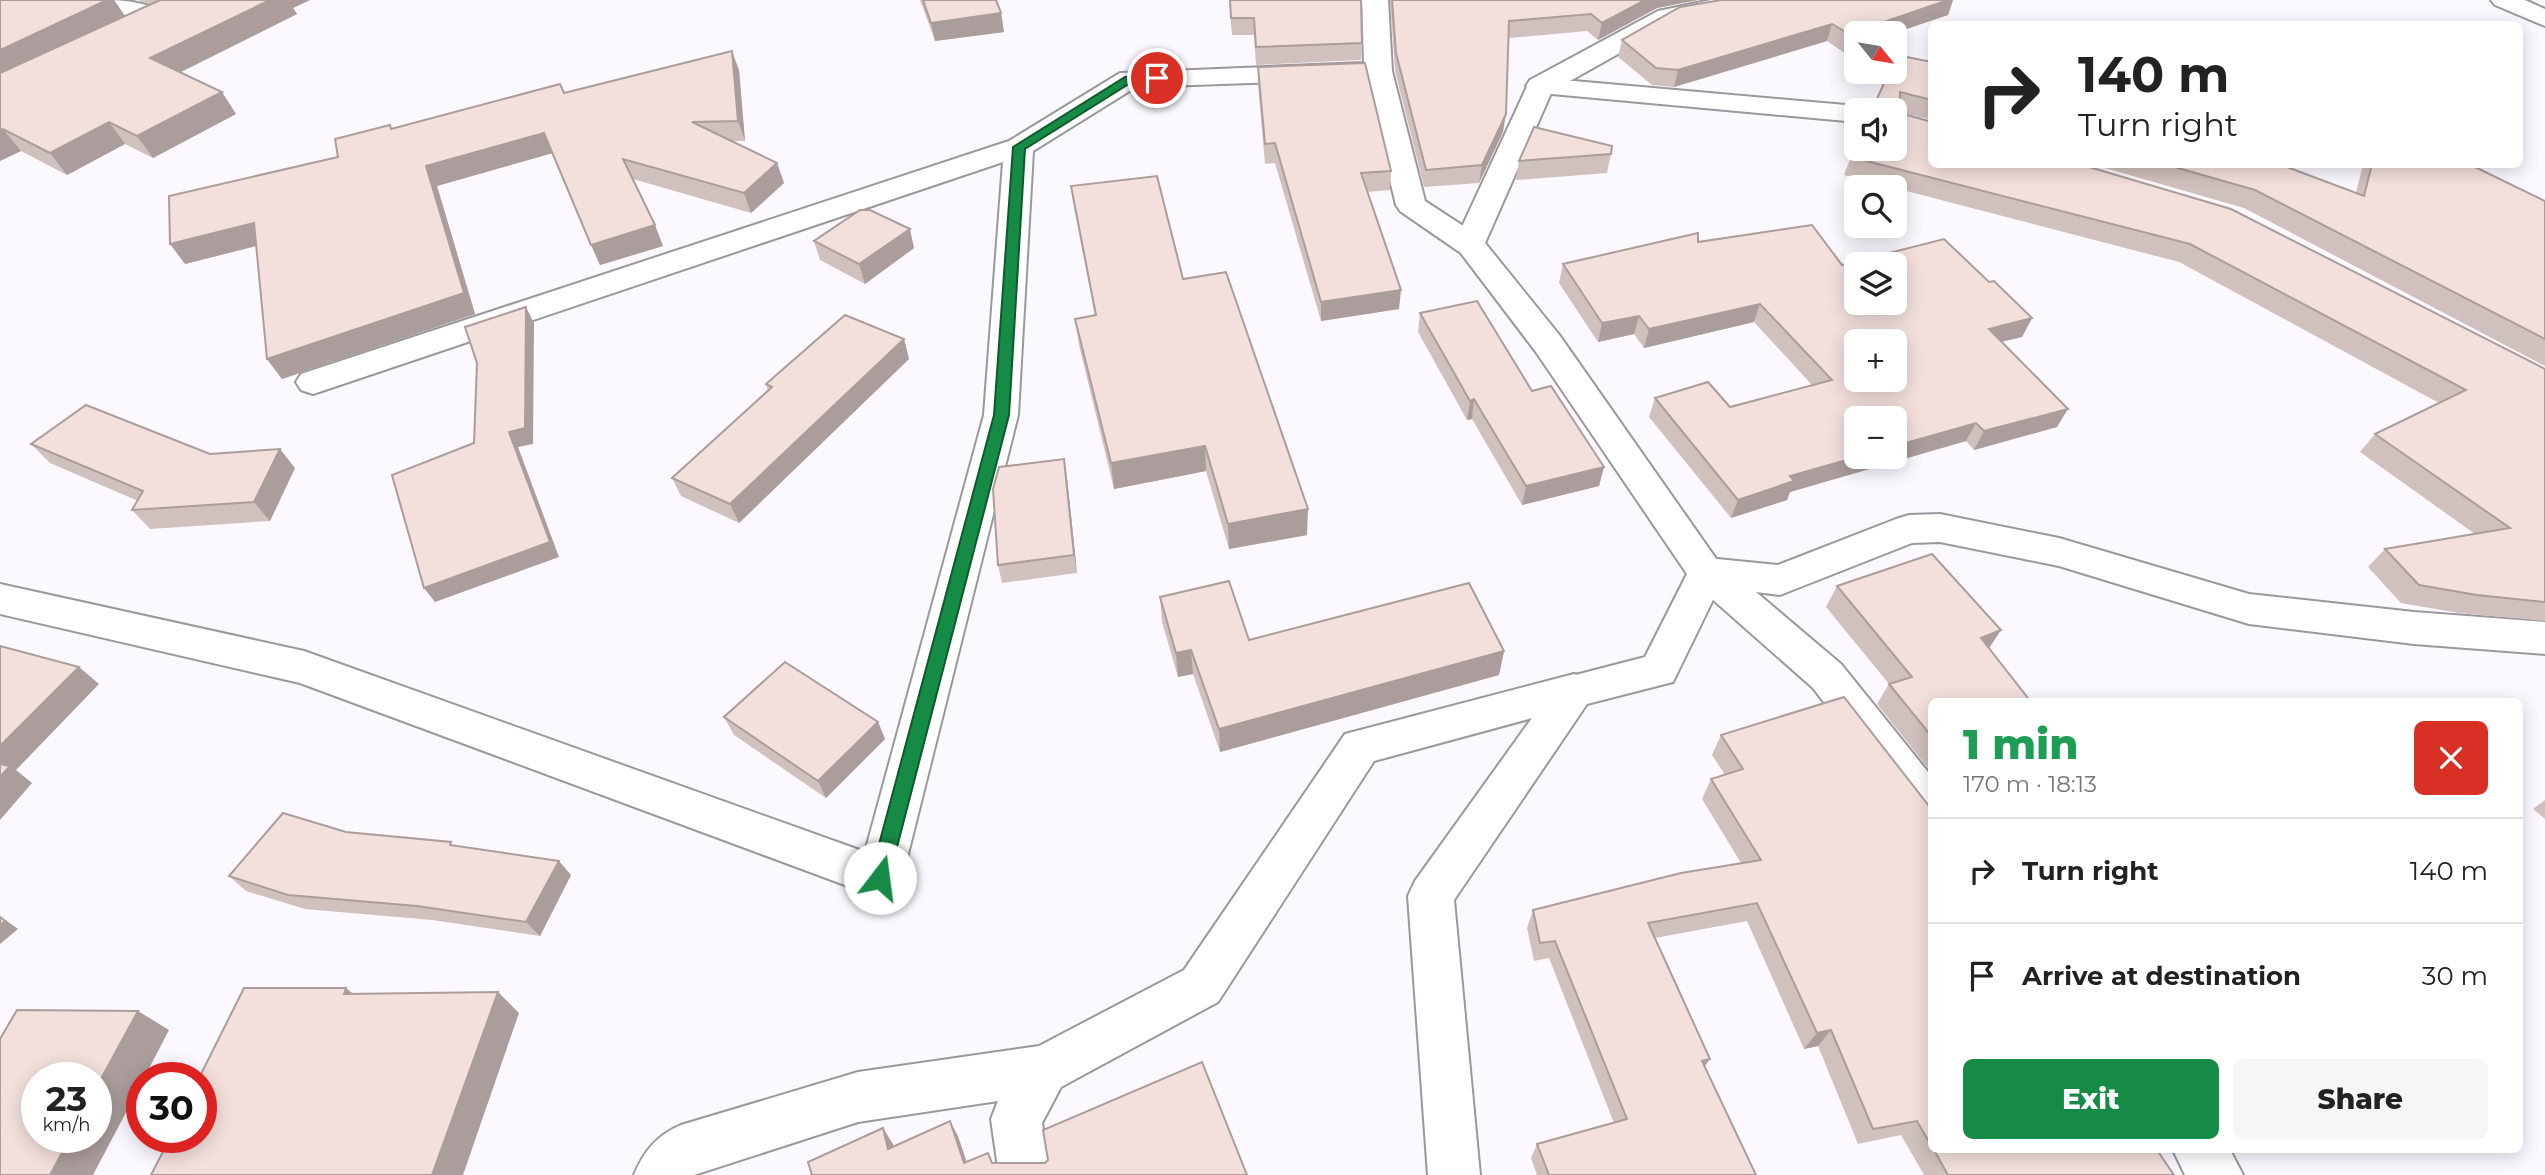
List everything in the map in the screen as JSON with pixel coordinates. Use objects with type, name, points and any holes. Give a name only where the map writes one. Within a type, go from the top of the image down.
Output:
[{"type":"street","points":[[109,0],[166,14],[120,36]]},
{"type":"street","points":[[1375,0],[1378,71],[1411,205],[1469,244],[1548,344],[1707,573],[1827,676],[1928,805]]},
{"type":"street","points":[[1469,244],[1540,86],[1667,16],[1752,0]]},
{"type":"street","points":[[2504,0],[2545,18]]},
{"type":"street","points":[[313,382],[1019,147],[1129,79],[1378,71]]},
{"type":"street","points":[[1540,86],[1844,113]]},
{"type":"street","points":[[0,599],[304,667],[880,878],[1001,415],[1019,147]]},
{"type":"street","points":[[1707,573],[1780,580],[1909,528],[1940,528],[2059,552],[2249,609],[2414,628],[2545,638]]},
{"type":"street","points":[[660,1175],[681,1151],[858,1097],[1044,1070],[1201,986],[1360,747],[1659,670],[1707,573]]},
{"type":"street","points":[[1454,1175],[1431,896],[1574,691]]},
{"type":"street","points":[[1025,1175],[1016,1119],[1044,1070]]},
{"type":"street","points":[[2200,1153],[2217,1175]]},
{"type":"building","points":[[0,0],[107,0],[0,50]]},
{"type":"building","points":[[160,0],[270,0],[150,58],[222,92],[137,136],[109,122],[50,153],[3,129],[0,130],[0,73]]},
{"type":"building","points":[[923,0],[996,0],[1001,13],[931,23]]},
{"type":"building","points":[[1230,0],[1361,0],[1362,43],[1256,47],[1254,18],[1231,18]]},
{"type":"building","points":[[1392,0],[1645,0],[1602,23],[1591,14],[1509,21],[1506,114],[1482,165],[1426,170],[1396,53]]},
{"type":"building","points":[[1721,0],[1948,0],[1887,21],[1844,21],[1844,31],[1832,24],[1678,70],[1656,68],[1622,40],[1680,7]]},
{"type":"building","points":[[732,51],[738,121],[692,122],[777,163],[744,193],[623,159],[655,225],[591,245],[544,133],[426,166],[464,293],[267,359],[254,223],[170,244],[169,196],[338,157],[335,139],[390,125],[391,129],[560,84],[564,93]]},
{"type":"building","points":[[1908,57],[1928,61],[1928,99],[1900,92],[1900,98],[1877,98],[1884,84],[1908,84]]},
{"type":"building","points":[[1365,63],[1391,171],[1361,173],[1401,290],[1321,302],[1275,143],[1265,144],[1258,67]]},
{"type":"building","points":[[1907,115],[1928,121],[1928,168],[2093,168],[2231,209],[2545,369],[2545,602],[2477,595],[2419,585],[2385,549],[2510,528],[2375,434],[2466,390],[2190,244],[1867,161],[1907,161]]},
{"type":"building","points":[[1534,127],[1612,146],[1611,154],[1519,161]]},
{"type":"building","points":[[2178,168],[2290,168],[2364,196],[2371,168],[2477,168],[2545,201],[2545,339],[2255,190]]},
{"type":"building","points":[[1157,176],[1183,279],[1226,272],[1308,509],[1228,524],[1205,446],[1111,463],[1075,319],[1096,315],[1071,186]]},
{"type":"building","points":[[860,210],[870,210],[910,229],[859,264],[814,241]]},
{"type":"building","points":[[1812,225],[1844,264],[1844,315],[1907,315],[1907,252],[1893,252],[1944,239],[1989,282],[1994,281],[2032,318],[1989,329],[2068,409],[1984,431],[1976,423],[1907,443],[1907,406],[1844,406],[1844,461],[1790,476],[1794,481],[1738,500],[1655,398],[1708,382],[1730,407],[1832,380],[1760,304],[1649,329],[1639,316],[1602,323],[1563,264],[1698,233],[1698,242]]},
{"type":"building","points":[[1477,301],[1532,391],[1551,386],[1604,467],[1526,486],[1474,399],[1470,401],[1420,313]]},
{"type":"building","points":[[526,307],[525,428],[509,432],[550,542],[424,588],[392,475],[474,443],[477,363],[465,327]]},
{"type":"building","points":[[845,315],[904,339],[730,504],[672,478],[772,387],[766,384]]},
{"type":"building","points":[[86,405],[210,454],[280,449],[254,502],[132,510],[143,491],[31,444]]},
{"type":"building","points":[[1064,459],[1074,555],[998,565],[993,489],[999,467]]},
{"type":"building","points":[[1932,554],[2001,630],[1981,638],[2028,698],[1928,698],[1928,732],[1889,684],[1912,677],[1837,586]]},
{"type":"building","points":[[1229,581],[1249,640],[1469,583],[1504,651],[1219,729],[1191,650],[1176,653],[1160,597]]},
{"type":"building","points":[[0,646],[79,667],[0,746]]},
{"type":"building","points":[[785,662],[878,722],[818,781],[724,717]]},
{"type":"building","points":[[1844,697],[1928,805],[1928,1140],[1917,1121],[1873,1129],[1831,1030],[1817,1033],[1757,903],[1648,923],[1710,1059],[1702,1061],[1756,1175],[1549,1175],[1537,1144],[1627,1119],[1555,941],[1540,943],[1533,910],[1681,873],[1761,860],[1711,779],[1743,769],[1721,735]]},
{"type":"building","points":[[0,764],[10,766],[0,777]]},
{"type":"building","points":[[283,813],[346,832],[451,842],[450,845],[559,861],[526,922],[417,906],[288,895],[229,876]]},
{"type":"building","points":[[244,988],[346,988],[344,994],[498,992],[432,1175],[151,1175],[162,1153],[217,1153],[217,1062],[207,1062]]},
{"type":"building","points":[[17,1010],[138,1011],[110,1062],[21,1062],[21,1153],[62,1153],[50,1175],[0,1175],[0,1039]]},
{"type":"building","points":[[1202,1062],[1247,1175],[812,1175],[808,1162],[883,1128],[888,1149],[950,1121],[964,1163],[988,1153],[992,1163],[1045,1163],[1048,1160],[1043,1130]]},
{"type":"building","points":[[1936,1153],[2159,1153],[2174,1175],[1948,1175]]},
{"type":"route","points":[[880,878],[1001,415],[1019,147],[1129,79],[1157,78]]}]
